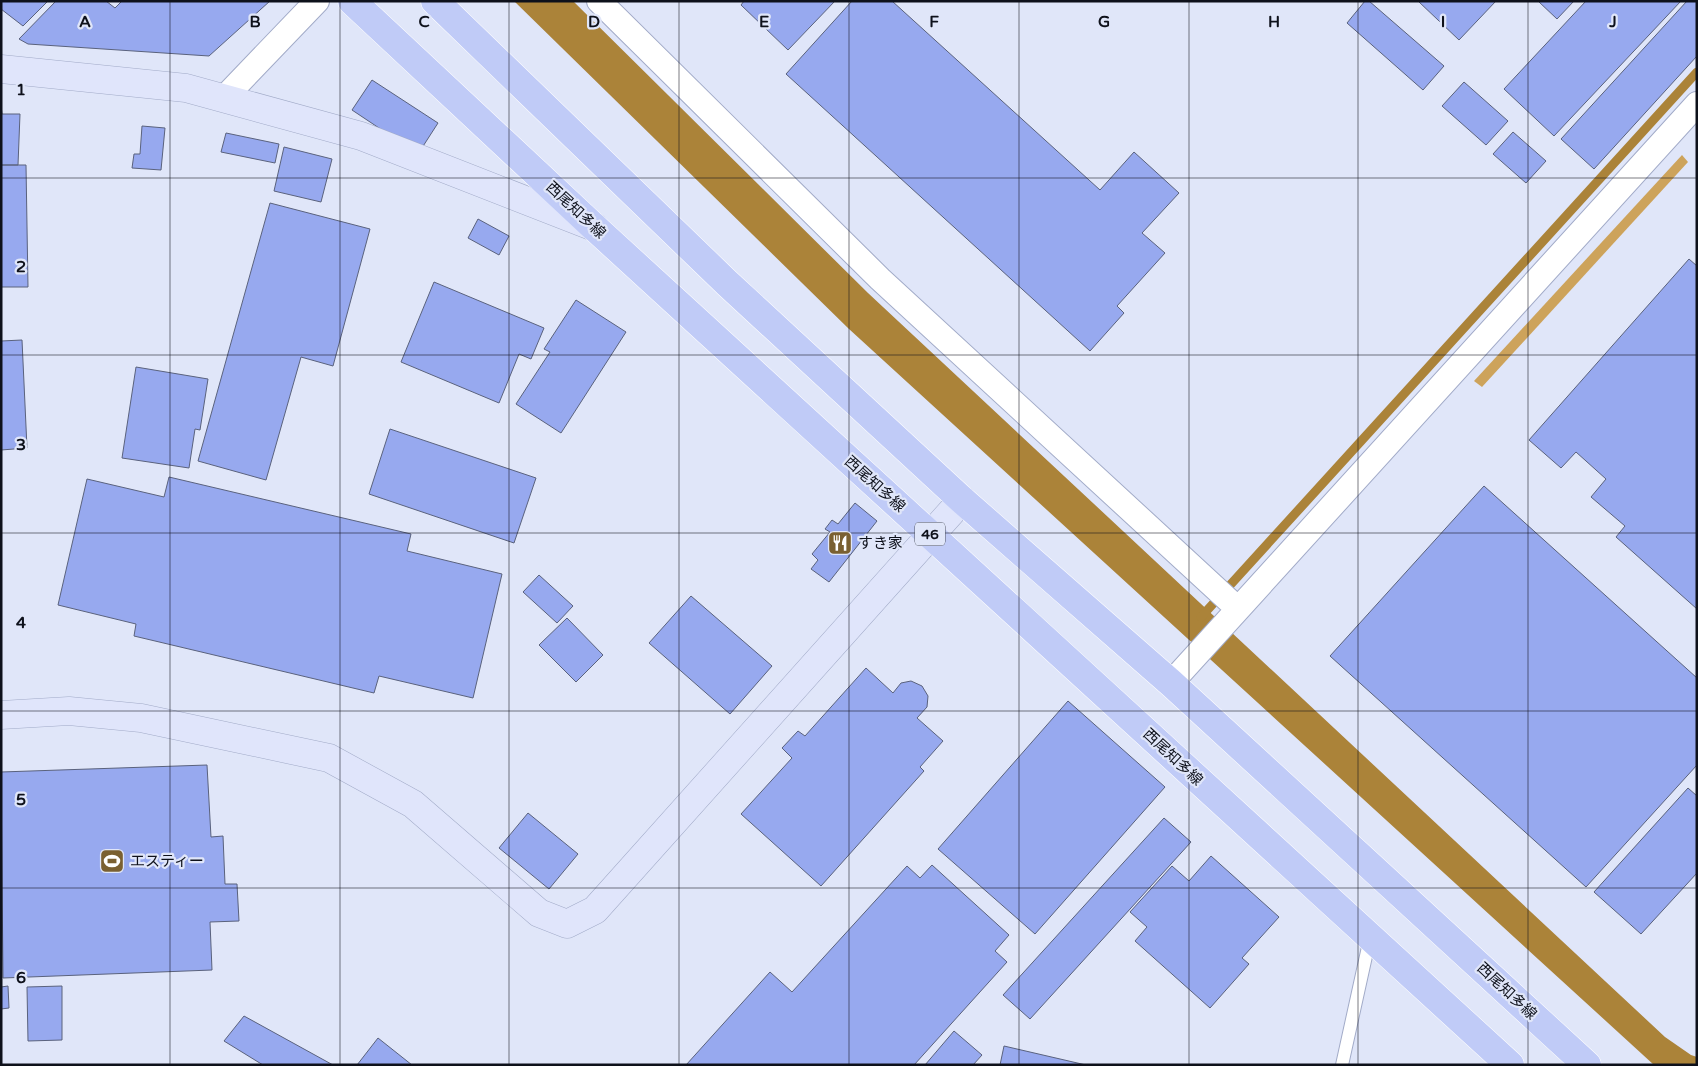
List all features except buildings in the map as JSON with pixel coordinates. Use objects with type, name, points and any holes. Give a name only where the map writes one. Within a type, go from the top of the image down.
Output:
[{"type":"main road","name":"西尾知多線","points":[[352,1],[594,227],[1510,1065]]},
{"type":"main road","name":"西尾知多線","points":[[435,1],[727,284],[962,500],[1179,674],[1587,1065]]},
{"type":"street","points":[[224,98],[318,1]]},
{"type":"street","points":[[599,1],[880,279],[1231,616]]},
{"type":"street","points":[[1,69],[186,88],[224,98],[361,136],[594,227]]},
{"type":"street","points":[[1179,674],[1695,111]]},
{"type":"street","points":[[1,715],[69,712],[141,718],[329,758],[413,804],[540,914],[567,924],[595,910],[962,500]]},
{"type":"lane","points":[[1342,1065],[1370,938]]},
{"type":"shaded area","points":[[514,1],[573,1],[868,293],[1665,1037],[1697,1057],[1697,1065],[1654,1065],[849,329]]},
{"type":"shaded area","points":[[1682,155],[1688,162],[1482,387],[1474,381]]},
{"type":"waterway","points":[[1201,617],[1697,72]]},
{"type":"place","name":"すき家","points":[[840,543]]},
{"type":"place","name":"エスティー","points":[[112,861]]}]
